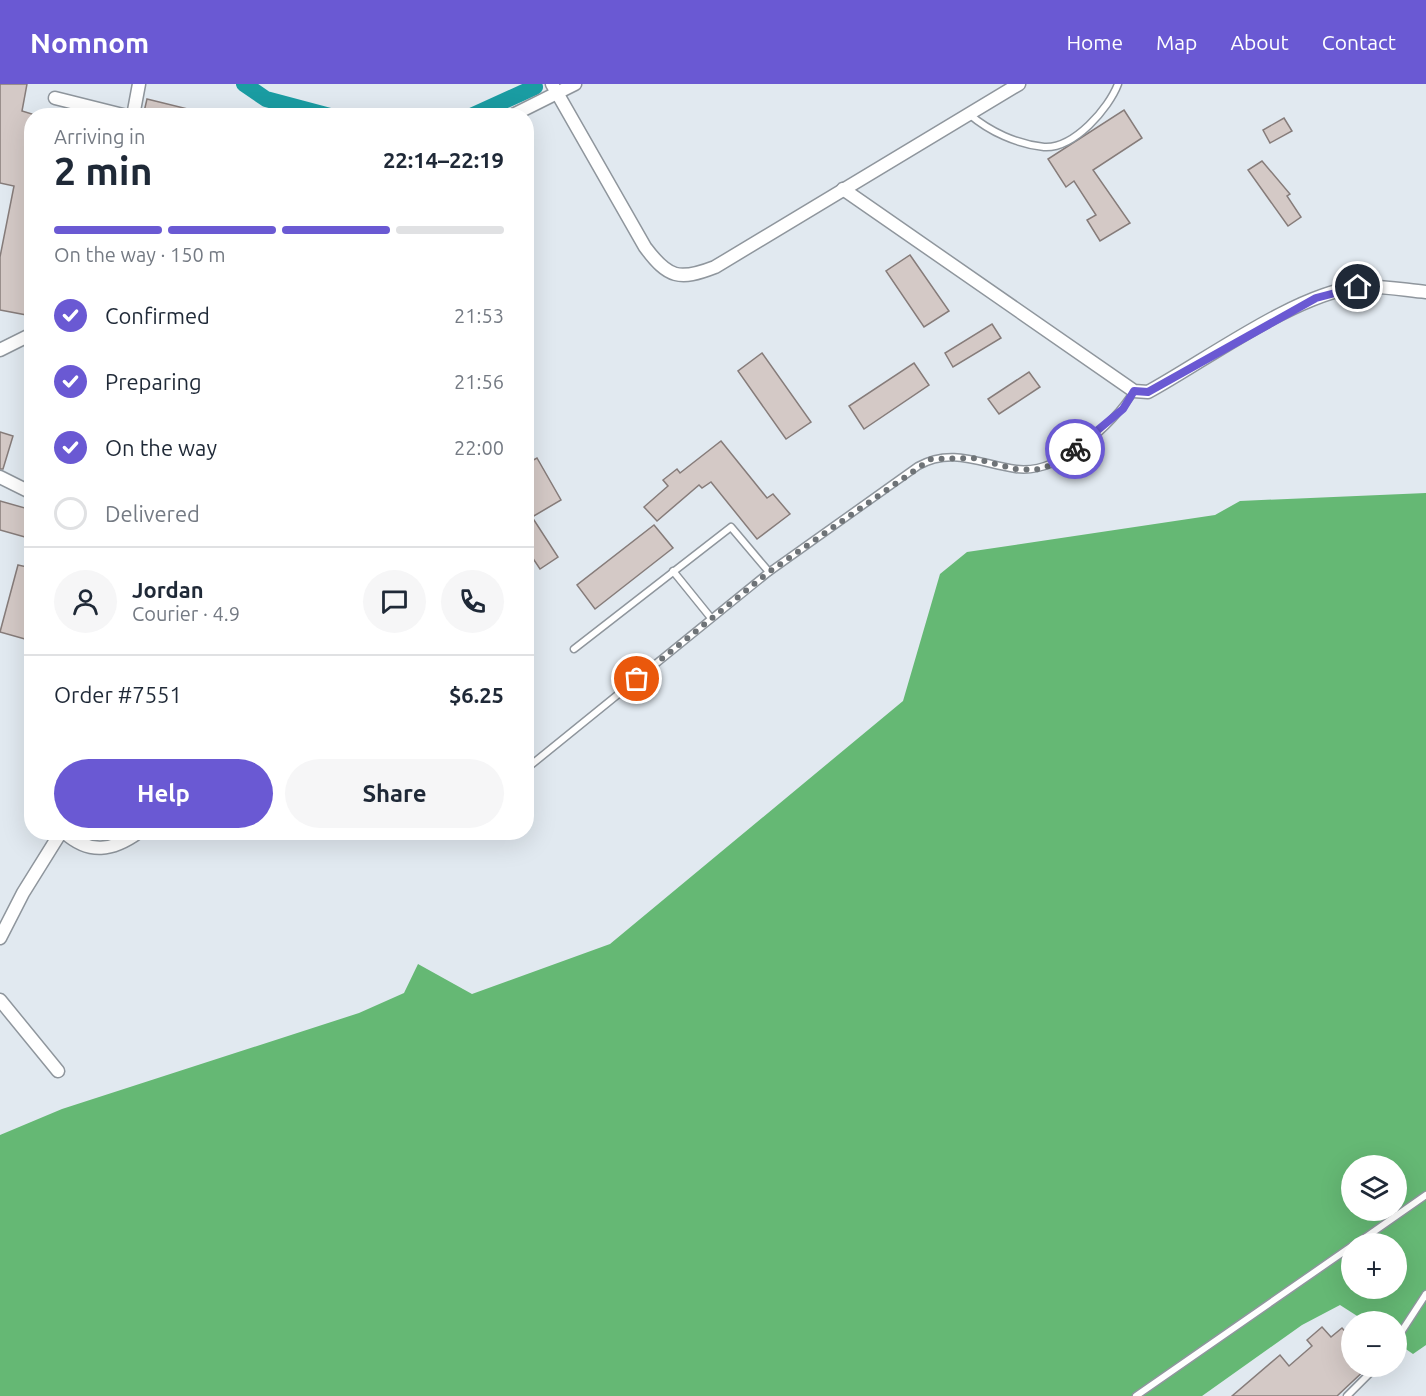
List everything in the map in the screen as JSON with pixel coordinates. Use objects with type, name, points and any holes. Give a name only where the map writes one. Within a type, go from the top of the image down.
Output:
[{"type":"street","points":[[135,108],[140,84]]},
{"type":"street","points":[[523,108],[554,89],[575,84]]},
{"type":"street","points":[[554,89],[645,247],[661,269],[678,276],[695,275],[715,267],[1019,84]]},
{"type":"street","points":[[56,98],[95,108]]},
{"type":"street","points":[[843,189],[1134,391],[1148,392],[1273,320],[1327,294],[1358,287],[1426,292]]},
{"type":"street","points":[[0,350],[24,338]]},
{"type":"street","points":[[0,477],[24,489]]},
{"type":"street","points":[[0,938],[23,893],[57,840]]},
{"type":"street","points":[[72,840],[90,849],[106,849],[129,840]]},
{"type":"street","points":[[0,1000],[58,1071]]},
{"type":"lane","points":[[969,114],[981,124],[1006,137],[1046,147],[1057,145],[1101,115],[1113,99],[1118,84]]},
{"type":"lane","points":[[534,762],[769,572],[931,459],[973,458],[1015,469],[1034,470],[1049,466],[1095,434],[1123,409],[1134,391]]},
{"type":"lane","points":[[574,649],[731,527],[769,572]]},
{"type":"lane","points":[[673,571],[711,618]]},
{"type":"lane","points":[[1372,1233],[1426,1195]]},
{"type":"lane","points":[[1136,1396],[1341,1254]]},
{"type":"lane","points":[[1407,1323],[1426,1294]]},
{"type":"lane","points":[[1347,1396],[1366,1377]]},
{"type":"green space","points":[[1426,493],[1426,1345],[1413,1354],[1407,1350],[1407,1311],[1349,1311],[1340,1305],[1302,1325],[1202,1396],[0,1396],[0,1135],[62,1109],[359,1013],[404,993],[418,964],[472,994],[610,944],[903,701],[940,574],[967,552],[1215,515],[1240,501]]},
{"type":"building","points":[[0,84],[27,84],[22,111],[24,112],[24,314],[0,310],[0,257],[14,186],[0,183]]},
{"type":"building","points":[[147,99],[184,108],[145,108]]},
{"type":"building","points":[[1124,110],[1142,138],[1093,170],[1130,223],[1100,241],[1087,220],[1096,215],[1074,181],[1066,187],[1048,159]]},
{"type":"building","points":[[1284,118],[1292,131],[1270,143],[1263,130]]},
{"type":"building","points":[[1262,161],[1290,194],[1287,196],[1301,217],[1288,226],[1248,170]]},
{"type":"building","points":[[910,255],[949,311],[924,327],[886,271]]},
{"type":"building","points":[[992,324],[1001,338],[953,367],[945,353]]},
{"type":"building","points":[[762,353],[811,422],[786,439],[738,371]]},
{"type":"building","points":[[914,363],[929,385],[864,429],[849,406]]},
{"type":"building","points":[[1029,372],[1040,387],[999,414],[988,399]]},
{"type":"building","points":[[0,432],[13,436],[3,469],[0,469]]},
{"type":"building","points":[[721,441],[767,498],[773,494],[790,514],[757,539],[711,482],[702,488],[699,485],[657,521],[644,507],[668,486],[663,480],[677,469],[680,473]]},
{"type":"building","points":[[537,458],[561,500],[534,516],[534,460]]},
{"type":"building","points":[[0,501],[24,508],[24,537],[0,530]]},
{"type":"building","points":[[534,520],[558,557],[540,569],[534,560]]},
{"type":"building","points":[[654,525],[673,548],[595,609],[577,585]]},
{"type":"building","points":[[18,565],[24,566],[24,639],[0,632]]},
{"type":"building","points":[[1322,1327],[1331,1337],[1341,1329],[1341,1377],[1357,1377],[1337,1396],[1232,1396],[1280,1355],[1289,1366],[1312,1346],[1307,1340]]},
{"type":"waterway","points":[[244,84],[266,99],[300,108]]},
{"type":"waterway","points":[[489,108],[535,87]]},
{"type":"way so far","points":[[637,679],[769,572],[931,459],[938,457],[973,458],[1015,469],[1034,470],[1049,466],[1075,449]]},
{"type":"route","points":[[1075,449],[1123,409],[1134,391],[1148,392],[1316,298],[1358,287]]}]
